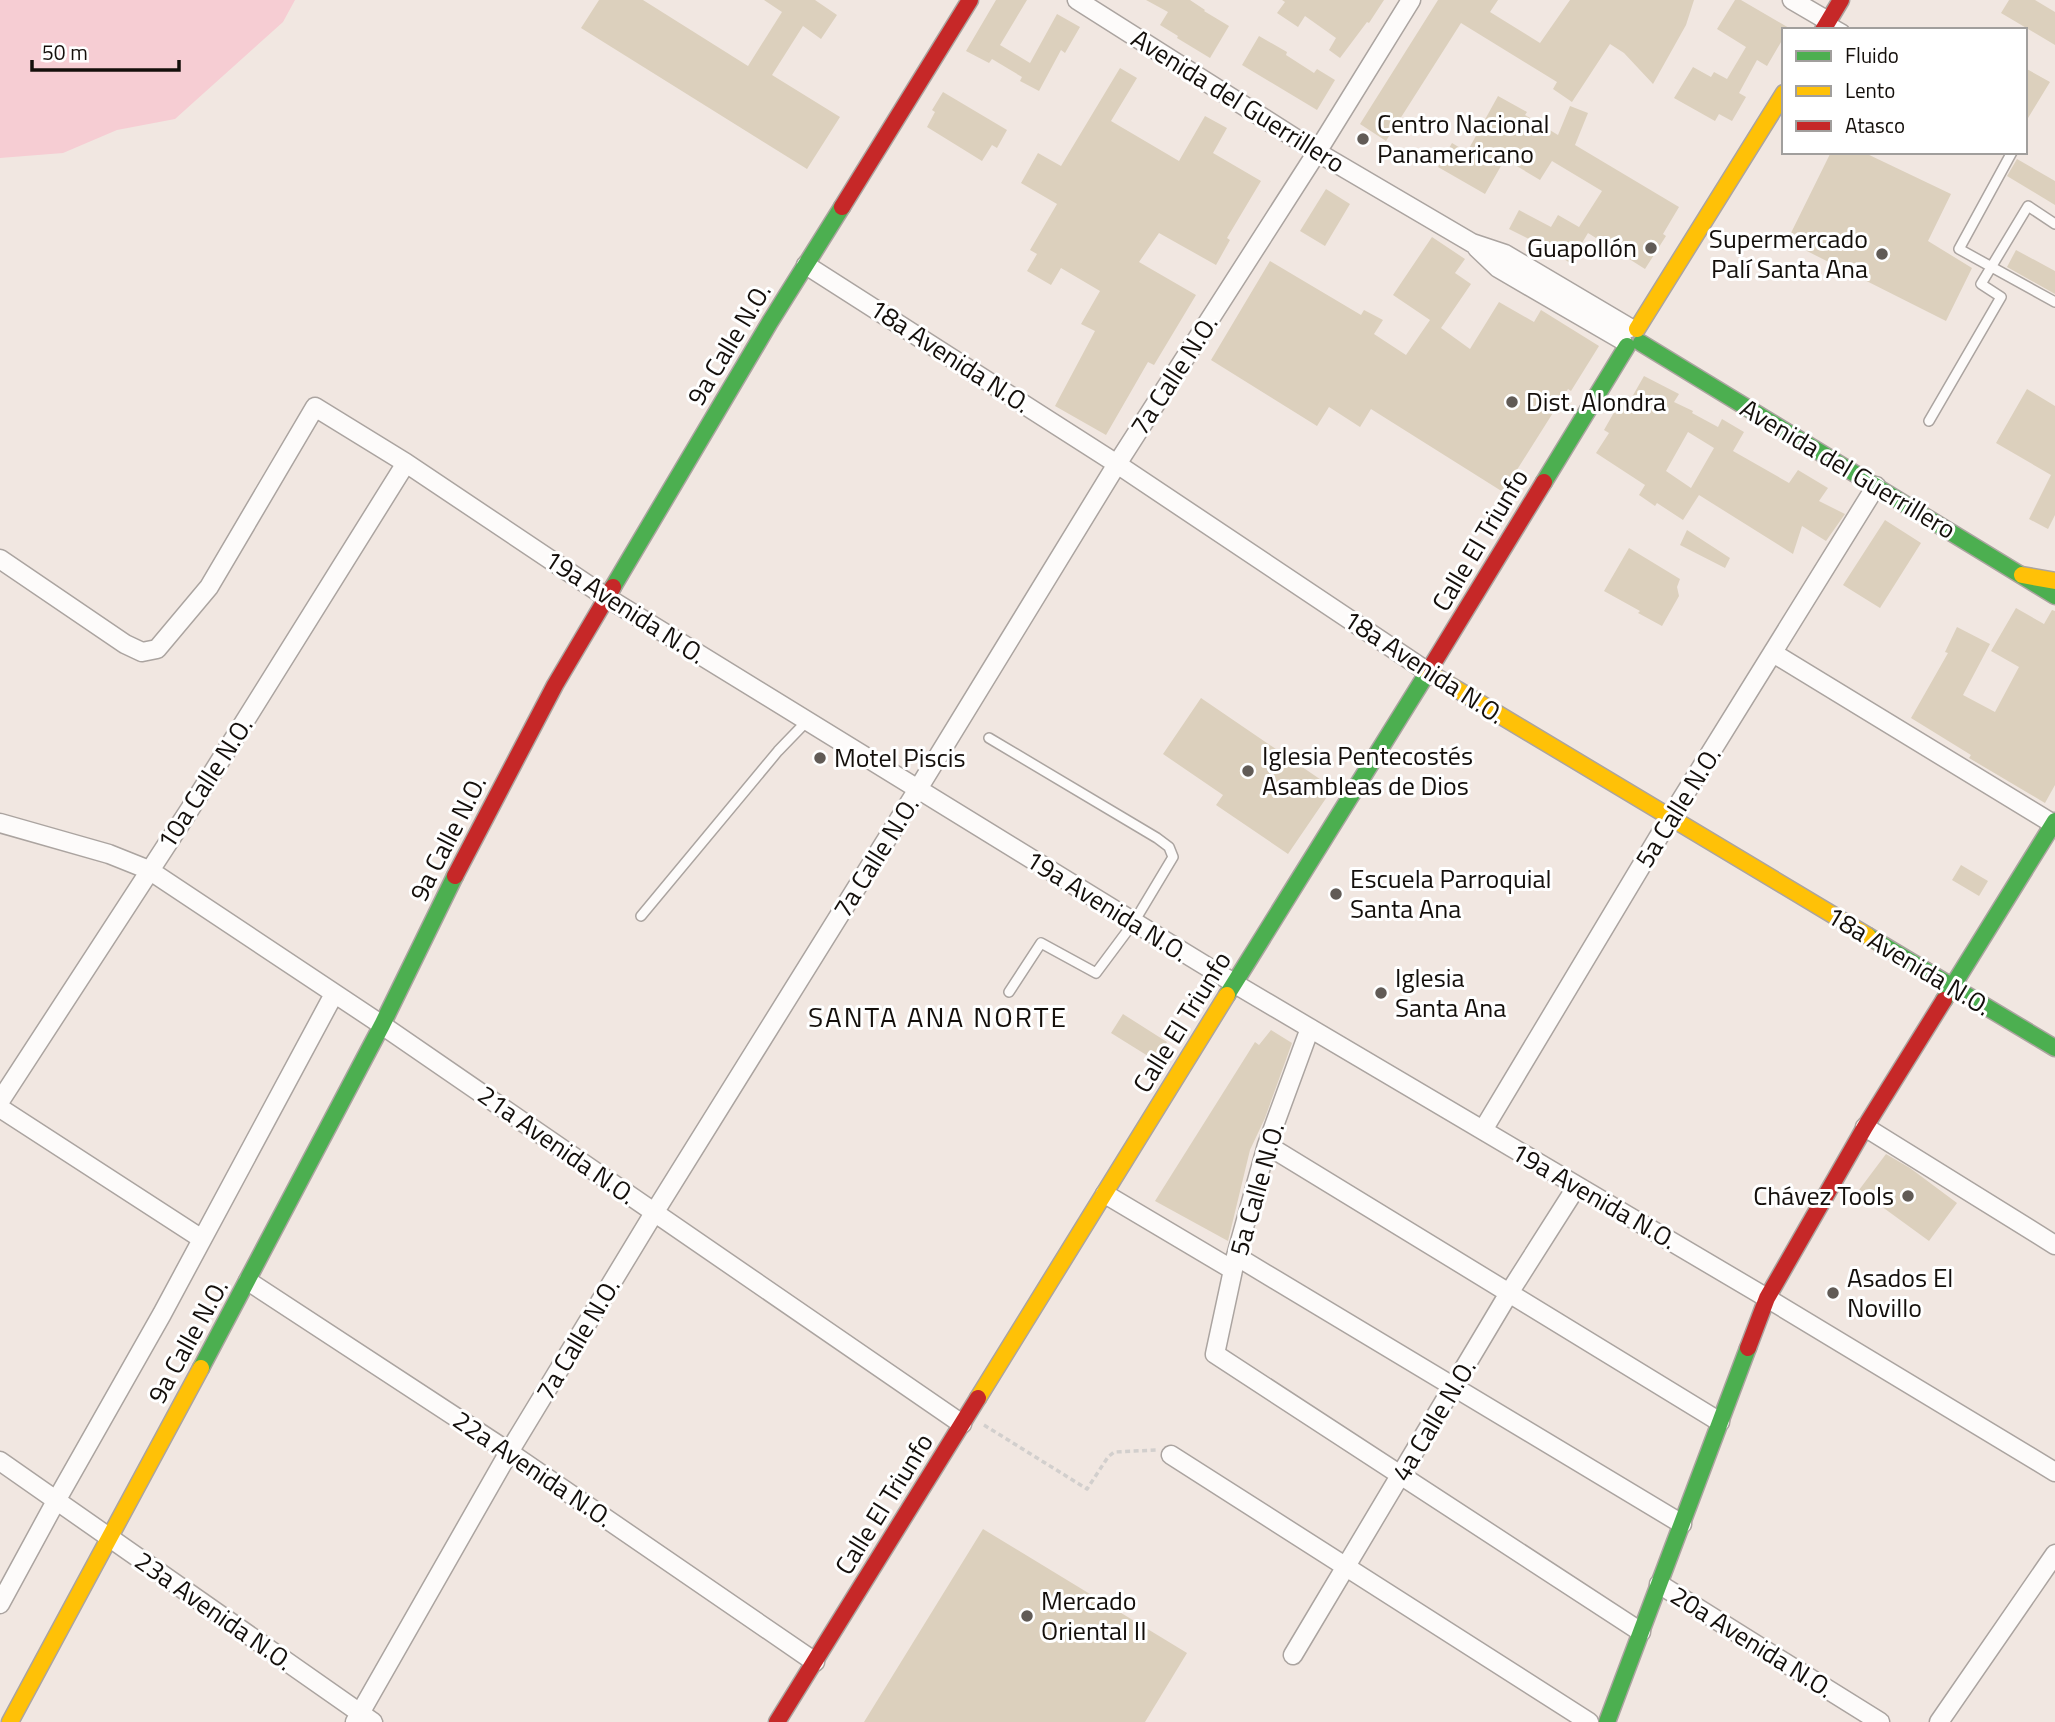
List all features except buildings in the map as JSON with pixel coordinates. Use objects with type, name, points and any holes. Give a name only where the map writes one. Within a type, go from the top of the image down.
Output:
[{"type":"street","name":"9a Calle N.O.","points":[[10,1722],[248,1281],[555,685],[970,0]]},
{"type":"street","name":"Avenida del Guerrillero","points":[[1077,0],[1317,152],[1472,243],[1505,254],[1631,337],[2055,596]]},
{"type":"street","name":"7a Calle N.O.","points":[[363,1719],[509,1451],[1117,464],[1317,152],[1410,0]]},
{"type":"street","points":[[1792,0],[1832,27],[1841,0]]},
{"type":"street","name":"Calle El Triunfo","points":[[777,1722],[1782,96]]},
{"type":"street","name":"18a Avenida N.O.","points":[[807,265],[1117,464],[1428,672],[2055,1048]]},
{"type":"street","name":"19a Avenida N.O.","points":[[0,559],[125,643],[142,652],[157,649],[208,587],[315,407],[406,463],[606,597],[1234,984],[1767,1298],[2055,1472]]},
{"type":"street","name":"10a Calle N.O.","points":[[0,1101],[204,787],[406,463]]},
{"type":"street","name":"5a Calle N.O.","points":[[1483,1130],[1670,818],[1876,486]]},
{"type":"street","points":[[2022,575],[2055,581]]},
{"type":"street","points":[[1607,1722],[1767,1298],[1865,1126],[2054,824],[1773,653]]},
{"type":"street","name":"21a Avenida N.O.","points":[[0,823],[109,854],[149,870],[382,1025],[654,1213],[965,1420]]},
{"type":"street","points":[[0,1604],[334,994]]},
{"type":"street","name":"5a Calle N.O.","points":[[1310,1028],[1267,1145],[1235,1263],[1215,1354],[1400,1476]]},
{"type":"street","points":[[0,1108],[202,1239]]},
{"type":"street","points":[[1865,1126],[2055,1245]]},
{"type":"street","points":[[1267,1145],[1720,1422]]},
{"type":"street","name":"4a Calle N.O.","points":[[1293,1655],[1509,1293],[1577,1186]]},
{"type":"street","points":[[1105,1194],[1235,1263],[1453,1387],[1682,1524]]},
{"type":"street","name":"22a Avenida N.O.","points":[[248,1281],[509,1451],[815,1661]]},
{"type":"street","points":[[1171,1455],[1589,1722]]},
{"type":"street","name":"23a Avenida N.O.","points":[[0,1461],[363,1719]]},
{"type":"street","points":[[1400,1476],[1641,1632]]},
{"type":"street","points":[[1939,1722],[2055,1554]]},
{"type":"street","name":"20a Avenida N.O.","points":[[1659,1584],[1880,1722]]},
{"type":"lane","points":[[2011,154],[1959,249],[2055,302]]},
{"type":"lane","points":[[1929,421],[2001,297],[1981,284],[2028,206],[2055,224]]},
{"type":"lane","points":[[641,916],[778,751],[807,721]]},
{"type":"lane","points":[[989,738],[1157,838],[1169,847],[1173,857],[1133,922],[1096,973],[1041,943],[1009,992]]},
{"type":"path","points":[[965,1420],[1087,1489],[1114,1452],[1146,1449],[1171,1455]]},
{"type":"shaded area","points":[[0,0],[295,0],[283,22],[175,119],[117,130],[63,153],[0,158]]},
{"type":"traffic: fast","points":[[613,587],[770,322],[842,207]]},
{"type":"traffic: fast","points":[[1641,343],[2055,596]]},
{"type":"traffic: fast","points":[[1544,482],[1627,346]]},
{"type":"traffic: fast","points":[[1227,995],[1431,667]]},
{"type":"traffic: fast","points":[[1944,1000],[2055,821]]},
{"type":"traffic: fast","points":[[201,1368],[382,1025],[455,876]]},
{"type":"traffic: fast","points":[[1868,936],[2055,1048]]},
{"type":"traffic: fast","points":[[1607,1722],[1748,1348]]},
{"type":"traffic: slow","points":[[1637,329],[1782,96]]},
{"type":"traffic: slow","points":[[2022,575],[2055,581]]},
{"type":"traffic: slow","points":[[1428,672],[1868,936]]},
{"type":"traffic: slow","points":[[978,1398],[1227,995]]},
{"type":"traffic: slow","points":[[10,1722],[201,1368]]},
{"type":"traffic: jam","points":[[842,207],[970,0]]},
{"type":"traffic: jam","points":[[1824,28],[1841,0]]},
{"type":"traffic: jam","points":[[1431,667],[1544,482]]},
{"type":"traffic: jam","points":[[455,876],[555,685],[613,587]]},
{"type":"traffic: jam","points":[[1748,1348],[1767,1298],[1865,1127],[1944,1000]]},
{"type":"traffic: jam","points":[[777,1722],[978,1398]]},
{"type":"place","name":"Centro Nacional Panamericano","points":[[1363,139]]},
{"type":"place","name":"Guapollón","points":[[1651,248]]},
{"type":"place","name":"Supermercado Palí Santa Ana","points":[[1882,254]]},
{"type":"place","name":"Dist. Alondra","points":[[1512,402]]},
{"type":"place","name":"Motel Piscis","points":[[820,758]]},
{"type":"place","name":"Iglesia Pentecostés Asambleas de Dios","points":[[1248,771]]},
{"type":"place","name":"Escuela Parroquial Santa Ana","points":[[1336,894]]},
{"type":"place","name":"Iglesia Santa Ana","points":[[1381,993]]},
{"type":"place","name":"Chávez Tools","points":[[1908,1196]]},
{"type":"place","name":"Asados El Novillo","points":[[1833,1293]]},
{"type":"place","name":"Mercado Oriental II","points":[[1027,1616]]},
{"type":"district","name":"SANTA ANA NORTE","points":[[938,1017]]}]
